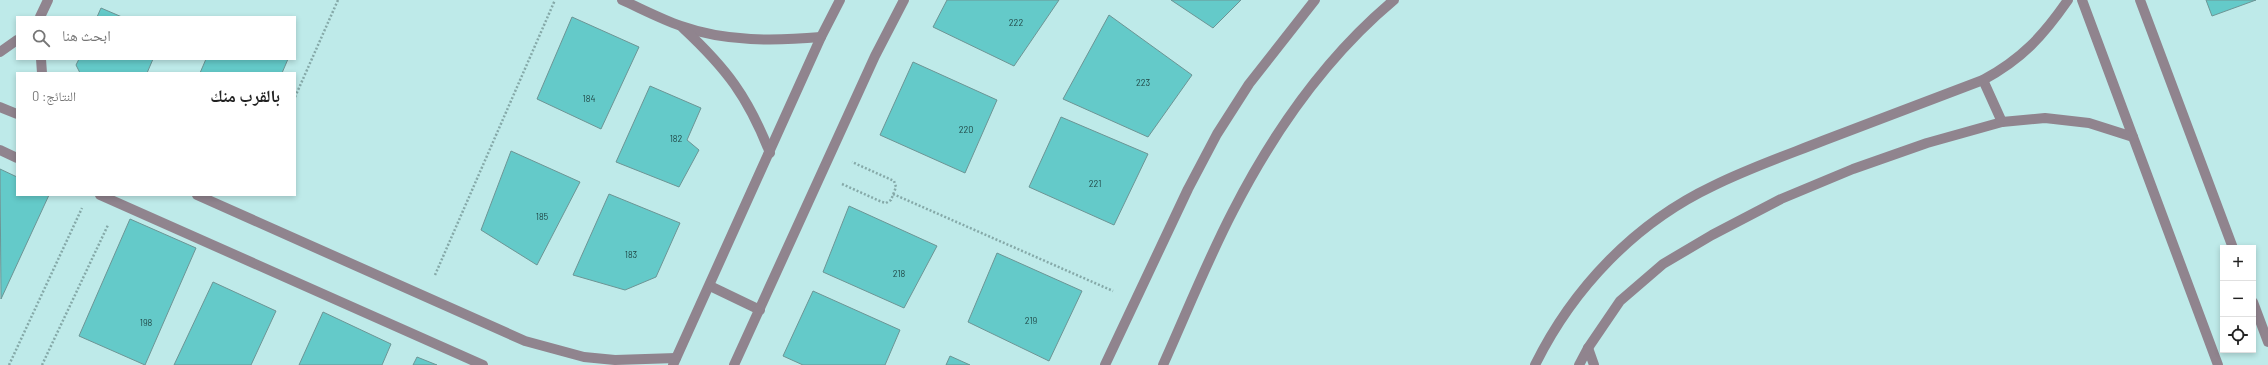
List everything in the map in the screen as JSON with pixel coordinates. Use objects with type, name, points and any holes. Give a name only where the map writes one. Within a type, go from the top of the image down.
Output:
[{"type":"street","points":[[41,16],[48,0]]},
{"type":"street","points":[[622,0],[682,26],[745,39],[784,40],[821,37]]},
{"type":"street","points":[[199,196],[525,341],[584,357],[615,360],[675,361],[821,37],[840,0]]},
{"type":"street","points":[[734,365],[875,56],[904,0]]},
{"type":"street","points":[[1105,365],[1217,134],[1249,84],[1315,0]]},
{"type":"street","points":[[1163,365],[1233,211],[1263,157],[1298,105],[1338,57],[1394,0]]},
{"type":"street","points":[[1535,365],[1551,334],[1576,297],[1605,264],[1638,234],[1673,208],[1711,186],[1752,168],[1983,80],[2004,69],[2024,54],[2042,36],[2068,0]]},
{"type":"street","points":[[2082,0],[2218,365]]},
{"type":"street","points":[[2140,0],[2232,245]]},
{"type":"street","points":[[682,26],[711,53],[736,84],[756,118],[770,153]]},
{"type":"street","points":[[0,52],[16,41]]},
{"type":"street","points":[[41,60],[42,72]]},
{"type":"street","points":[[1983,80],[2002,122]]},
{"type":"street","points":[[0,107],[16,114]]},
{"type":"street","points":[[1579,365],[1588,348],[1620,301],[1663,264],[1712,235],[1782,199],[1853,169],[1927,143],[2002,122],[2046,118],[2089,123],[2133,137]]},
{"type":"street","points":[[0,150],[16,158]]},
{"type":"street","points":[[102,196],[483,365]]},
{"type":"street","points":[[710,286],[760,310]]},
{"type":"street","points":[[2256,310],[2268,342]]},
{"type":"street","points":[[1588,348],[1594,365]]},
{"type":"path","points":[[296,95],[338,0]]},
{"type":"path","points":[[425,297],[555,0]]},
{"type":"path","points":[[821,175],[882,202],[888,202],[893,194],[896,187],[892,180],[831,153]]},
{"type":"path","points":[[893,194],[1135,301]]},
{"type":"path","points":[[9,365],[84,202]]},
{"type":"path","points":[[42,365],[118,203]]},
{"type":"building","points":[[947,0],[1059,0],[1014,66],[933,27]]},
{"type":"building","points":[[1171,0],[1241,0],[1213,28]]},
{"type":"building","points":[[2206,0],[2256,0],[2212,16]]},
{"type":"building","points":[[101,8],[120,16],[97,16]]},
{"type":"building","points":[[1109,15],[1192,75],[1148,137],[1063,99]]},
{"type":"building","points":[[572,17],[639,47],[601,129],[537,99]]},
{"type":"building","points":[[78,60],[153,60],[147,72],[80,72],[76,65]]},
{"type":"building","points":[[206,60],[288,60],[282,72],[200,72]]},
{"type":"building","points":[[913,62],[997,100],[965,173],[880,135]]},
{"type":"building","points":[[650,86],[701,108],[687,140],[699,150],[679,187],[616,162]]},
{"type":"building","points":[[1061,117],[1148,154],[1114,225],[1029,187]]},
{"type":"building","points":[[511,151],[580,182],[537,265],[481,230]]},
{"type":"building","points":[[0,169],[16,177],[16,196],[49,196],[1,299]]},
{"type":"building","points":[[609,194],[680,223],[656,277],[625,290],[573,275]]},
{"type":"building","points":[[849,206],[937,246],[904,308],[823,272]]},
{"type":"building","points":[[130,219],[196,248],[145,365],[79,336]]},
{"type":"building","points":[[997,253],[1082,291],[1049,361],[968,322]]},
{"type":"building","points":[[213,282],[276,311],[251,365],[174,365]]},
{"type":"building","points":[[813,291],[900,330],[885,365],[803,365],[783,356]]},
{"type":"building","points":[[323,312],[391,344],[382,365],[299,365]]},
{"type":"building","points":[[950,356],[970,365],[946,365]]},
{"type":"building","points":[[417,357],[437,365],[413,365]]}]
